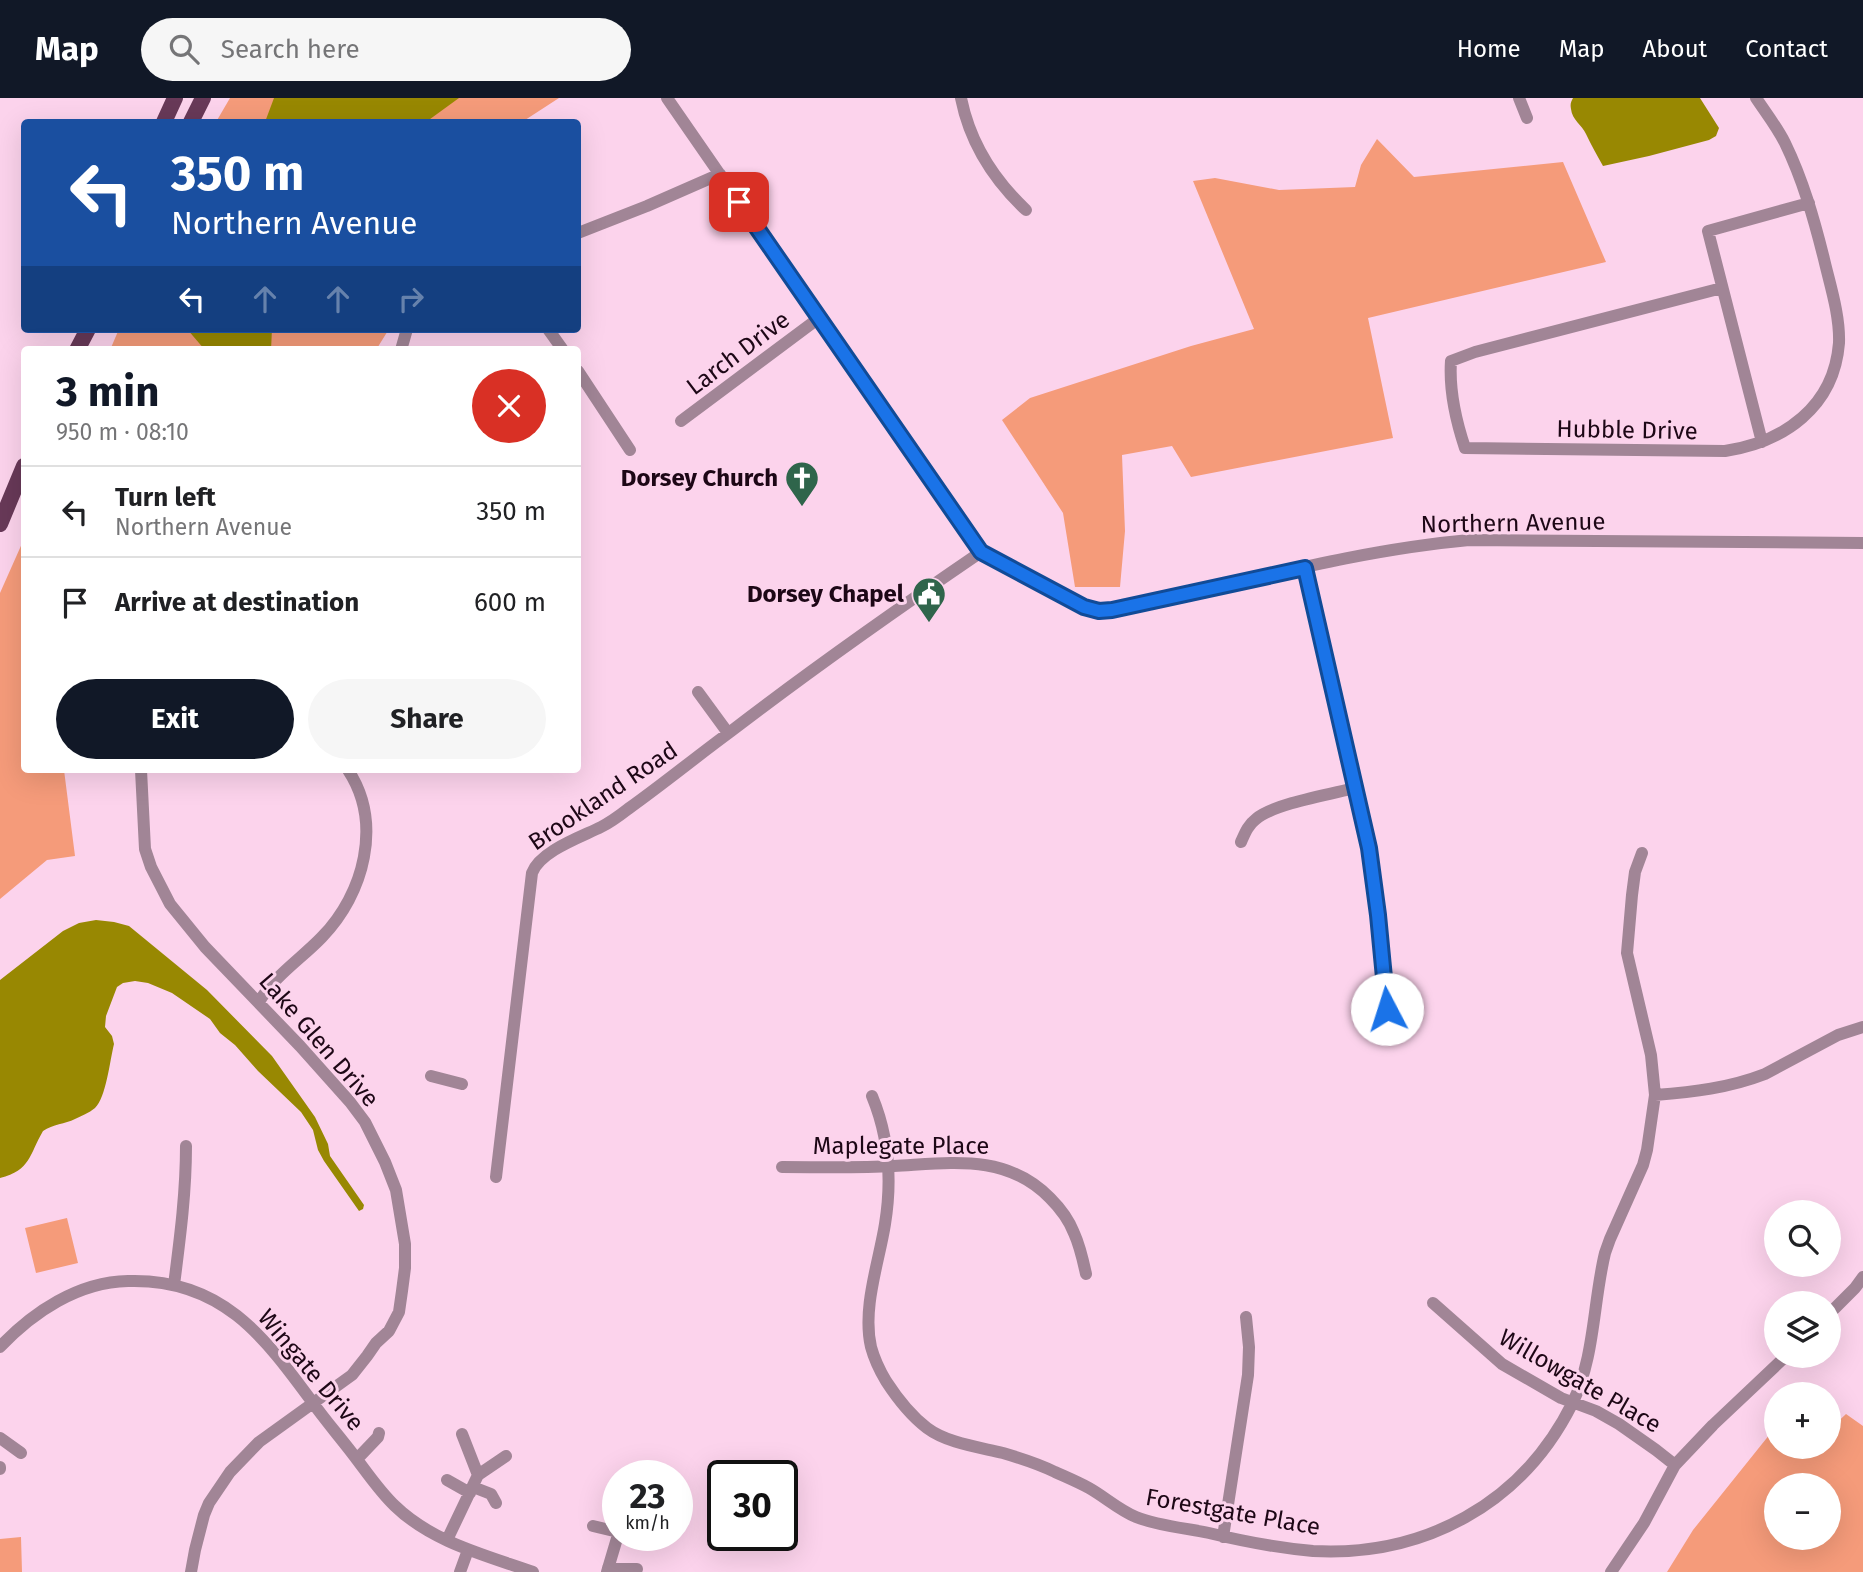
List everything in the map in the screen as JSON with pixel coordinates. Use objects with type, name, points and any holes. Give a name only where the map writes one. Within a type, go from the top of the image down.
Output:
[{"type":"main road","points":[[164,119],[173,98]]},
{"type":"main road","points":[[191,119],[201,98]]},
{"type":"main road","points":[[0,524],[21,473]]},
{"type":"street","name":"Northern Avenue","points":[[667,98],[981,552],[1084,607],[1099,611],[1112,610],[1366,554],[1469,540],[1863,543]]},
{"type":"street","points":[[961,98],[967,122],[982,157],[1003,187],[1026,210]]},
{"type":"street","points":[[1519,98],[1527,118]]},
{"type":"street","name":"Hubble Drive","points":[[1722,288],[1475,352],[1451,361],[1452,387],[1465,448],[1726,452],[1762,442],[1784,432],[1800,421],[1817,401],[1835,363],[1839,343],[1838,323],[1809,203],[1785,142],[1756,98]]},
{"type":"street","points":[[581,232],[720,174]]},
{"type":"street","points":[[1762,442],[1708,231],[1809,203]]},
{"type":"street","name":"Larch Drive","points":[[681,421],[819,318]]},
{"type":"street","points":[[581,376],[630,450]]},
{"type":"street","name":"Brookland Road","points":[[496,1177],[534,867],[545,856],[617,817],[896,610],[981,552]]},
{"type":"street","points":[[1305,568],[1369,848],[1387,1009],[1396,1022]]},
{"type":"street","points":[[698,692],[728,733]]},
{"type":"street","name":"Lake Glen Drive","points":[[141,773],[145,849],[170,904],[186,925],[350,1102],[365,1122],[396,1190],[405,1268],[399,1312],[389,1331],[376,1343],[352,1375],[259,1442],[230,1472],[204,1515],[191,1572]]},
{"type":"street","points":[[259,1002],[266,990],[335,923],[357,883],[366,850],[365,817],[358,790],[350,773]]},
{"type":"street","points":[[1241,842],[1247,827],[1256,818],[1271,810],[1355,788]]},
{"type":"street","name":"Forestgate Place","points":[[872,1096],[885,1135],[888,1166],[885,1222],[871,1295],[871,1347],[886,1381],[906,1409],[928,1428],[937,1434],[1053,1471],[1087,1487],[1135,1517],[1166,1525],[1303,1549],[1378,1547],[1414,1540],[1448,1527],[1476,1512],[1506,1490],[1553,1438],[1580,1386],[1605,1253],[1609,1238],[1643,1166],[1655,1095],[1651,1055],[1627,953],[1633,884],[1642,853]]},
{"type":"street","points":[[1655,1095],[1705,1091],[1753,1079],[1838,1035],[1863,1027]]},
{"type":"street","points":[[431,1076],[462,1084]]},
{"type":"street","points":[[174,1285],[184,1207],[186,1146]]},
{"type":"street","name":"Maplegate Place","points":[[782,1167],[958,1162],[993,1165],[1025,1178],[1040,1188],[1065,1216],[1074,1232],[1086,1274]]},
{"type":"street","points":[[1841,1302],[1863,1276]]},
{"type":"street","name":"Wingate Drive","points":[[0,1347],[35,1314],[78,1292],[100,1285],[121,1281],[158,1281],[213,1300],[242,1318],[275,1352],[313,1404],[397,1508],[447,1541],[533,1572]]},
{"type":"street","name":"Willowgate Place","points":[[1433,1303],[1502,1364],[1561,1398],[1596,1411],[1619,1424],[1675,1465]]},
{"type":"street","points":[[1223,1537],[1248,1375],[1246,1317]]},
{"type":"street","points":[[1611,1572],[1644,1523],[1675,1465],[1773,1368]]},
{"type":"street","points":[[357,1459],[379,1433]]},
{"type":"street","points":[[462,1434],[474,1485]]},
{"type":"street","points":[[0,1438],[21,1453]]},
{"type":"street","points":[[447,1541],[474,1485],[506,1456]]},
{"type":"street","points":[[447,1480],[474,1485],[491,1494],[496,1503]]},
{"type":"street","points":[[593,1526],[602,1529]]},
{"type":"street","points":[[460,1572],[468,1550]]},
{"type":"street","points":[[613,1551],[607,1570],[637,1569]]},
{"type":"shaded area","points":[[230,98],[559,98],[527,119],[218,119]]},
{"type":"shaded area","points":[[274,98],[459,98],[430,119],[266,119]]},
{"type":"shaded area","points":[[1573,98],[1700,98],[1719,128],[1716,136],[1709,140],[1603,166],[1573,116]]},
{"type":"shaded area","points":[[1377,139],[1414,177],[1563,162],[1606,262],[1368,318],[1393,438],[1191,477],[1172,446],[1122,455],[1125,531],[1120,587],[1075,587],[1063,513],[1002,420],[1030,398],[1191,346],[1254,329],[1193,181],[1215,178],[1279,190],[1355,187],[1361,165]]},
{"type":"shaded area","points":[[117,333],[387,333],[378,346],[112,346]]},
{"type":"shaded area","points":[[190,333],[272,333],[271,346],[202,346]]},
{"type":"shaded area","points":[[21,546],[21,773],[64,773],[75,856],[47,860],[0,899],[0,593]]},
{"type":"shaded area","points":[[96,920],[129,926],[207,990],[272,1056],[315,1117],[328,1144],[330,1156],[364,1205],[363,1209],[359,1211],[324,1161],[313,1130],[301,1112],[220,1033],[210,1019],[172,993],[148,983],[135,981],[117,987],[106,1016],[105,1027],[114,1044],[105,1088],[99,1103],[71,1121],[43,1131],[24,1166],[0,1178],[0,980],[63,931],[79,923]]},
{"type":"shaded area","points":[[67,1218],[78,1263],[36,1273],[25,1228]]},
{"type":"shaded area","points":[[1846,1414],[1863,1426],[1863,1572],[1667,1572],[1693,1530],[1764,1441],[1764,1459],[1841,1459],[1841,1419]]},
{"type":"shaded area","points":[[21,1537],[22,1572],[0,1572],[0,1539]]},
{"type":"place","name":"Dorsey Church","points":[[802,508]]},
{"type":"place","name":"Dorsey Chapel","points":[[929,624]]},
{"type":"route","points":[[739,202],[981,552],[1084,607],[1099,611],[1305,568],[1369,848],[1387,1009]]}]
